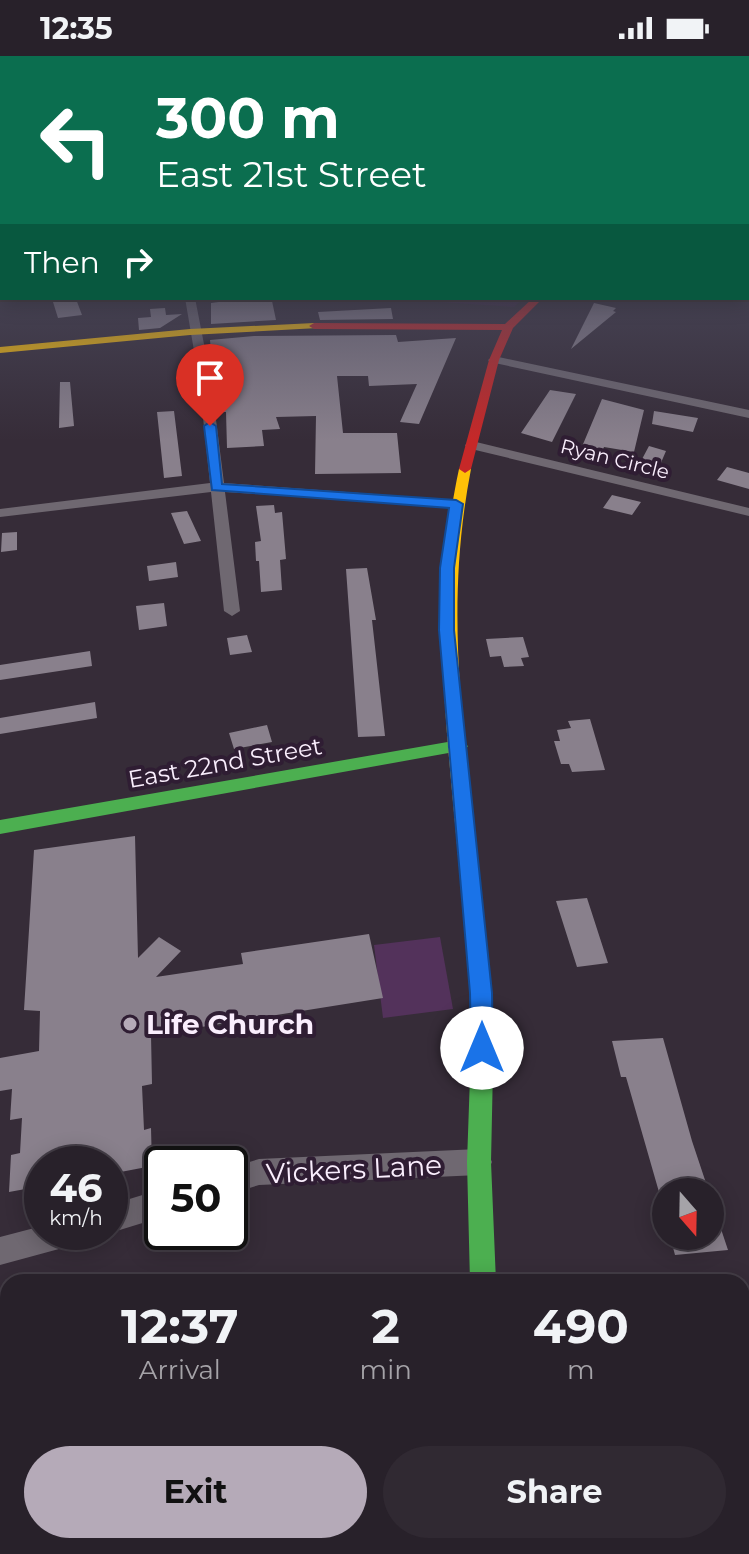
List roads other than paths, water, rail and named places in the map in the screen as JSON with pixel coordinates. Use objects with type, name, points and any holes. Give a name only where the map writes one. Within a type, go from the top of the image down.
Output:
[{"type":"main road","points":[[483,1274],[479,1162],[483,1020],[447,630],[447,568],[456,504],[494,360],[508,327],[535,301]]},
{"type":"main road","points":[[0,350],[107,337],[195,332],[376,325],[508,327]]},
{"type":"main road","name":"East 22nd Street","points":[[0,827],[459,746]]},
{"type":"street","points":[[190,301],[205,380],[232,611]]},
{"type":"street","points":[[494,360],[749,414]]},
{"type":"street","name":"Ryan Circle","points":[[472,445],[749,512]]},
{"type":"street","points":[[0,513],[216,487],[456,504]]},
{"type":"street","name":"Vickers Lane","points":[[248,1175],[259,1172],[479,1162]]},
{"type":"street","points":[[0,1251],[24,1244]]},
{"type":"place","name":"Life Church","points":[[130,1024]]}]
